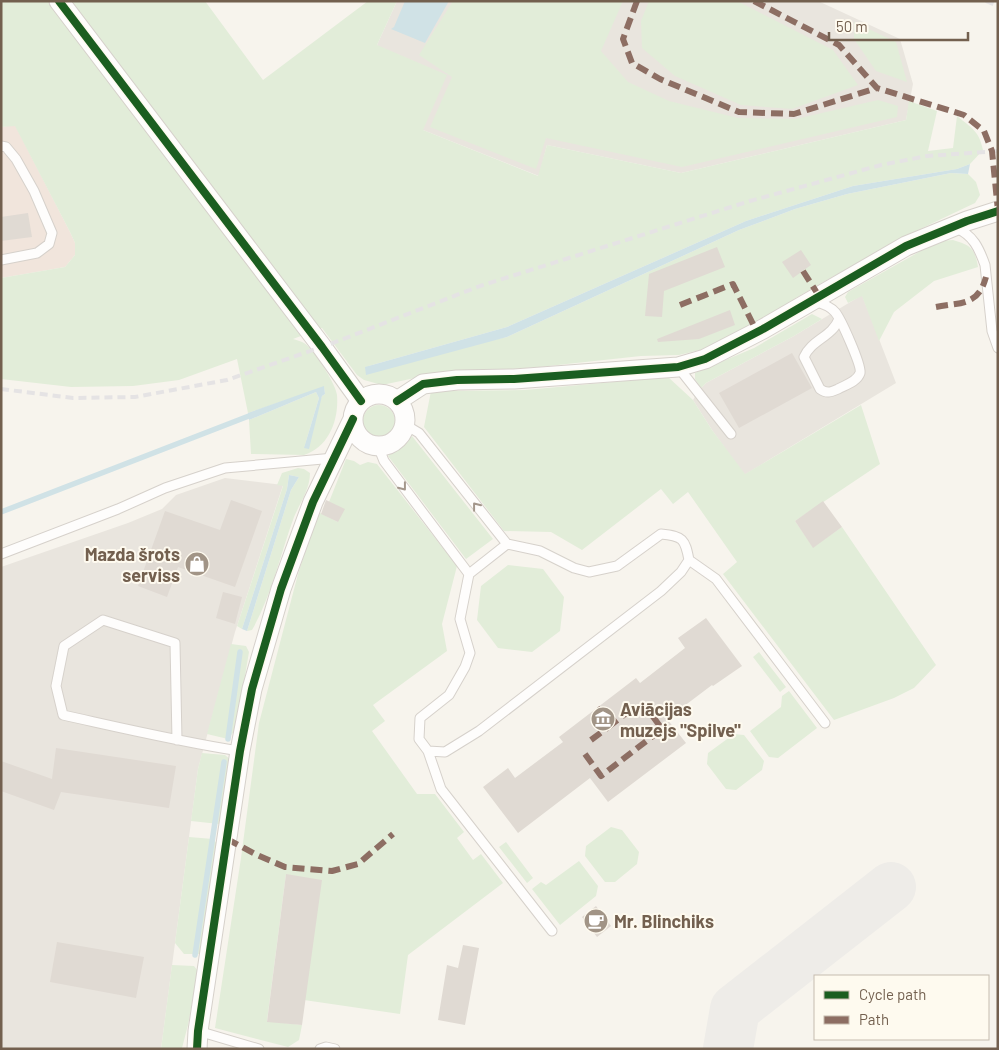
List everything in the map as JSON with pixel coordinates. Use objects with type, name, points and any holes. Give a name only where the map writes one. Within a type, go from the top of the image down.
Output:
[{"type":"street","points":[[59,1],[361,401]]},
{"type":"street","points":[[397,401],[423,384],[457,380],[514,379],[678,367],[705,359],[763,329],[906,246],[998,211]]},
{"type":"street","points":[[198,1040],[240,751],[252,689],[281,589],[313,502],[353,419],[356,408],[361,401],[378,394],[388,396],[397,401],[403,412],[404,424],[400,435],[390,443],[378,446],[363,440],[357,434],[353,419]]},
{"type":"lane","points":[[1,146],[6,147],[16,159],[34,191],[52,233],[49,244],[37,253],[1,260]]},
{"type":"lane","points":[[954,227],[973,239],[982,255],[985,265],[992,331],[998,348]]},
{"type":"lane","points":[[812,300],[827,306],[840,319],[860,366],[859,376],[854,381],[831,393],[824,392],[820,389],[804,357],[807,350],[836,328],[840,319]]},
{"type":"lane","points":[[678,367],[731,434]]},
{"type":"lane","points":[[404,424],[419,433],[507,544],[540,551],[574,568],[589,572],[617,566],[661,534],[678,536],[686,544],[689,560],[716,579],[825,723]]},
{"type":"lane","points":[[378,446],[384,461],[469,574]]},
{"type":"lane","points":[[1,554],[118,509],[165,488],[225,468],[334,458]]},
{"type":"lane","points":[[507,544],[469,574],[460,619],[470,652],[465,667],[449,695],[420,718],[419,739],[428,751],[441,789],[552,931]]},
{"type":"lane","points":[[428,751],[446,752],[479,731],[661,591],[681,572],[689,560]]},
{"type":"lane","points":[[177,740],[175,644],[103,620],[64,646],[56,686],[63,715],[177,740],[240,751]]},
{"type":"lane","points":[[198,1040],[259,1049]]},
{"type":"lane","points":[[320,1049],[326,1047],[335,1049]]},
{"type":"shaded area","points":[[397,1],[818,1],[900,39],[913,84],[906,120],[681,173],[547,145],[539,176],[423,130],[377,45]]},
{"type":"shaded area","points":[[405,1],[449,1],[425,43],[391,29],[394,27]]},
{"type":"shaded area","points":[[15,125],[70,232],[75,243],[75,255],[65,267],[1,278],[1,127]]},
{"type":"shaded area","points":[[970,164],[968,174],[951,173],[847,194],[795,209],[739,230],[507,337],[366,375],[365,367],[507,327],[746,221],[853,186],[957,169]]},
{"type":"shaded area","points":[[862,295],[896,383],[744,475],[693,400],[698,391],[706,383],[794,336]]},
{"type":"shaded area","points":[[324,386],[325,394],[322,396],[309,449],[304,448],[319,398],[316,392],[249,420],[248,413]]},
{"type":"shaded area","points":[[289,475],[299,477],[291,490],[247,631],[242,629],[287,489]]},
{"type":"shaded area","points":[[225,478],[283,485],[235,632],[198,769],[161,1049],[1,1049],[1,567],[128,523],[162,509],[176,495]]},
{"type":"green space","points":[[1,1],[205,1],[263,80],[368,1],[397,1],[377,45],[447,75],[423,130],[538,176],[547,145],[681,173],[906,120],[909,101],[937,111],[928,151],[953,148],[957,116],[974,130],[979,138],[983,150],[970,164],[957,169],[853,186],[746,221],[507,327],[365,367],[507,337],[739,230],[795,209],[847,194],[951,173],[968,174],[976,182],[980,195],[975,203],[916,231],[825,281],[794,299],[785,309],[704,349],[679,355],[641,356],[539,367],[429,375],[382,385],[364,380],[357,375],[322,328],[293,339],[308,346],[336,390],[336,414],[331,431],[320,446],[304,455],[251,454],[249,420],[316,392],[319,398],[304,448],[322,396],[325,394],[324,387],[248,413],[237,359],[179,380],[133,386],[71,387],[1,379],[1,278],[65,267],[75,255],[75,243],[15,126],[1,127]]},
{"type":"green space","points":[[453,1],[623,1],[601,51],[628,82],[669,101],[738,118],[796,119],[878,100],[898,106],[897,117],[682,167],[546,138],[536,169],[430,127],[452,77],[419,55]]},
{"type":"green space","points":[[649,1],[737,1],[833,50],[858,85],[792,109],[741,105],[675,76],[642,48],[641,21]]},
{"type":"green space","points":[[854,22],[896,42],[907,82],[876,71],[854,39]]},
{"type":"green space","points":[[953,240],[971,248],[978,267],[934,281],[894,312],[879,341],[862,296],[848,303],[845,297],[848,292],[940,241]]},
{"type":"green space","points":[[812,314],[822,319],[706,383],[701,388],[695,379],[695,373],[754,348]]},
{"type":"green space","points":[[668,377],[693,400],[712,430],[745,474],[861,405],[880,464],[795,521],[813,547],[842,527],[936,665],[914,688],[894,698],[834,720],[723,574],[737,562],[688,492],[673,504],[661,489],[582,550],[551,532],[504,531],[424,427],[431,391],[525,390]]},
{"type":"green space","points":[[379,405],[385,406],[390,410],[394,415],[394,427],[390,432],[385,436],[379,437],[373,436],[368,432],[364,427],[363,421],[364,415],[368,410],[373,406]]},
{"type":"green space","points":[[412,436],[493,539],[466,559],[388,456]]},
{"type":"green space","points":[[346,459],[360,465],[368,462],[377,464],[457,566],[442,624],[447,651],[373,705],[385,721],[372,731],[417,794],[435,794],[464,832],[457,838],[473,860],[481,854],[503,883],[408,955],[400,1014],[304,1000],[286,874],[267,1021],[302,1025],[299,1040],[288,1047],[215,1028],[259,723],[298,574],[318,512],[338,522],[329,502]]},
{"type":"green space","points":[[298,468],[310,473],[310,479],[294,517],[265,603],[252,630],[247,631],[291,490],[299,477],[289,475],[287,489],[242,629],[237,626],[283,486],[277,485],[282,473]]},
{"type":"green space","points":[[508,565],[543,569],[564,597],[560,631],[532,652],[498,648],[477,620],[481,586]]},
{"type":"green space","points":[[231,644],[246,646],[249,652],[236,729],[228,739],[207,734]]},
{"type":"green space","points":[[759,652],[786,687],[780,692],[753,657]]},
{"type":"green space","points":[[789,691],[817,728],[778,758],[769,757],[750,731],[781,707],[782,696]]},
{"type":"green space","points":[[734,734],[744,735],[764,761],[762,770],[736,790],[726,789],[707,764],[708,753]]},
{"type":"green space","points":[[202,753],[225,755],[231,760],[219,824],[191,821]]},
{"type":"green space","points":[[611,827],[622,830],[639,852],[637,864],[615,882],[605,882],[585,856],[586,846]]},
{"type":"green space","points":[[189,837],[213,839],[218,845],[202,954],[184,954],[175,943]]},
{"type":"green space","points":[[506,842],[533,878],[527,883],[499,847]]},
{"type":"green space","points":[[579,861],[598,886],[596,896],[560,925],[532,889],[541,882],[546,885]]},
{"type":"green space","points":[[172,965],[194,966],[198,971],[182,1048],[161,1049]]},
{"type":"building","points":[[28,213],[32,237],[1,241],[1,217]]},
{"type":"building","points":[[717,247],[725,267],[664,291],[662,317],[645,316],[649,274]]},
{"type":"building","points":[[801,250],[811,265],[793,278],[782,262]]},
{"type":"building","points":[[730,310],[735,325],[699,339],[658,342],[657,339]]},
{"type":"building","points":[[792,353],[812,388],[739,428],[719,393]]},
{"type":"building","points":[[231,500],[262,511],[235,587],[178,567],[167,597],[138,586],[165,511],[220,530]]},
{"type":"building","points":[[326,500],[345,509],[338,522],[321,514]]},
{"type":"building","points":[[823,501],[842,527],[813,548],[795,521]]},
{"type":"building","points":[[223,592],[242,597],[235,624],[216,618]]},
{"type":"building","points":[[706,618],[742,666],[712,685],[667,719],[686,743],[608,802],[590,778],[518,833],[483,787],[508,768],[515,778],[563,742],[559,737],[636,678],[640,683],[685,648],[678,638]]},
{"type":"building","points":[[56,748],[176,766],[169,808],[61,792],[54,810],[1,791],[1,761],[52,779]]},
{"type":"building","points":[[286,874],[322,880],[302,1025],[267,1022]]},
{"type":"building","name":"Mr. Blinchiks","points":[[596,906],[611,926],[597,937],[582,917]]},
{"type":"building","points":[[57,942],[144,957],[136,998],[50,982]]},
{"type":"building","points":[[463,945],[479,948],[465,1025],[438,1020],[447,965],[458,968]]},
{"type":"waterway","points":[[1,512],[254,414]]},
{"type":"waterway","points":[[228,739],[240,652]]},
{"type":"waterway","points":[[195,955],[224,762]]},
{"type":"taxiway","points":[[728,1049],[735,1009],[891,887]]},
{"type":"railway","points":[[986,1],[998,6]]},
{"type":"railway","points":[[1,389],[73,398],[135,397],[227,380],[333,343],[480,286],[750,201],[881,165],[927,156],[998,151]]},
{"type":"marked path","points":[[637,1],[623,39],[632,63],[660,79],[739,112],[794,114],[877,88]]},
{"type":"marked path","points":[[754,1],[839,45],[877,88],[964,115],[984,131],[992,151],[998,211]]},
{"type":"marked path","points":[[803,271],[819,296]]},
{"type":"marked path","points":[[936,307],[961,303],[974,298],[983,286],[986,277]]},
{"type":"marked path","points":[[680,305],[733,284],[757,332]]},
{"type":"marked path","points":[[585,754],[601,776],[662,729],[646,707]]},
{"type":"marked path","points":[[597,708],[611,725],[630,710]]},
{"type":"marked path","points":[[591,740],[611,725]]},
{"type":"marked path","points":[[227,839],[285,867],[332,871],[358,864],[393,834]]},
{"type":"cycle path","points":[[59,1],[361,401]]},
{"type":"cycle path","points":[[397,401],[423,384],[457,380],[514,379],[678,367],[705,359],[763,329],[906,246],[967,221],[998,211]]},
{"type":"cycle path","points":[[197,1049],[198,1031],[240,751],[252,689],[281,589],[313,502],[353,419]]},
{"type":"place","name":"Mazda šrots serviss","points":[[197,564]]},
{"type":"place","name":"Aviācijas muzejs \"Spilve\"","points":[[603,719]]},
{"type":"place","name":"Mr. Blinchiks","points":[[596,921]]}]
